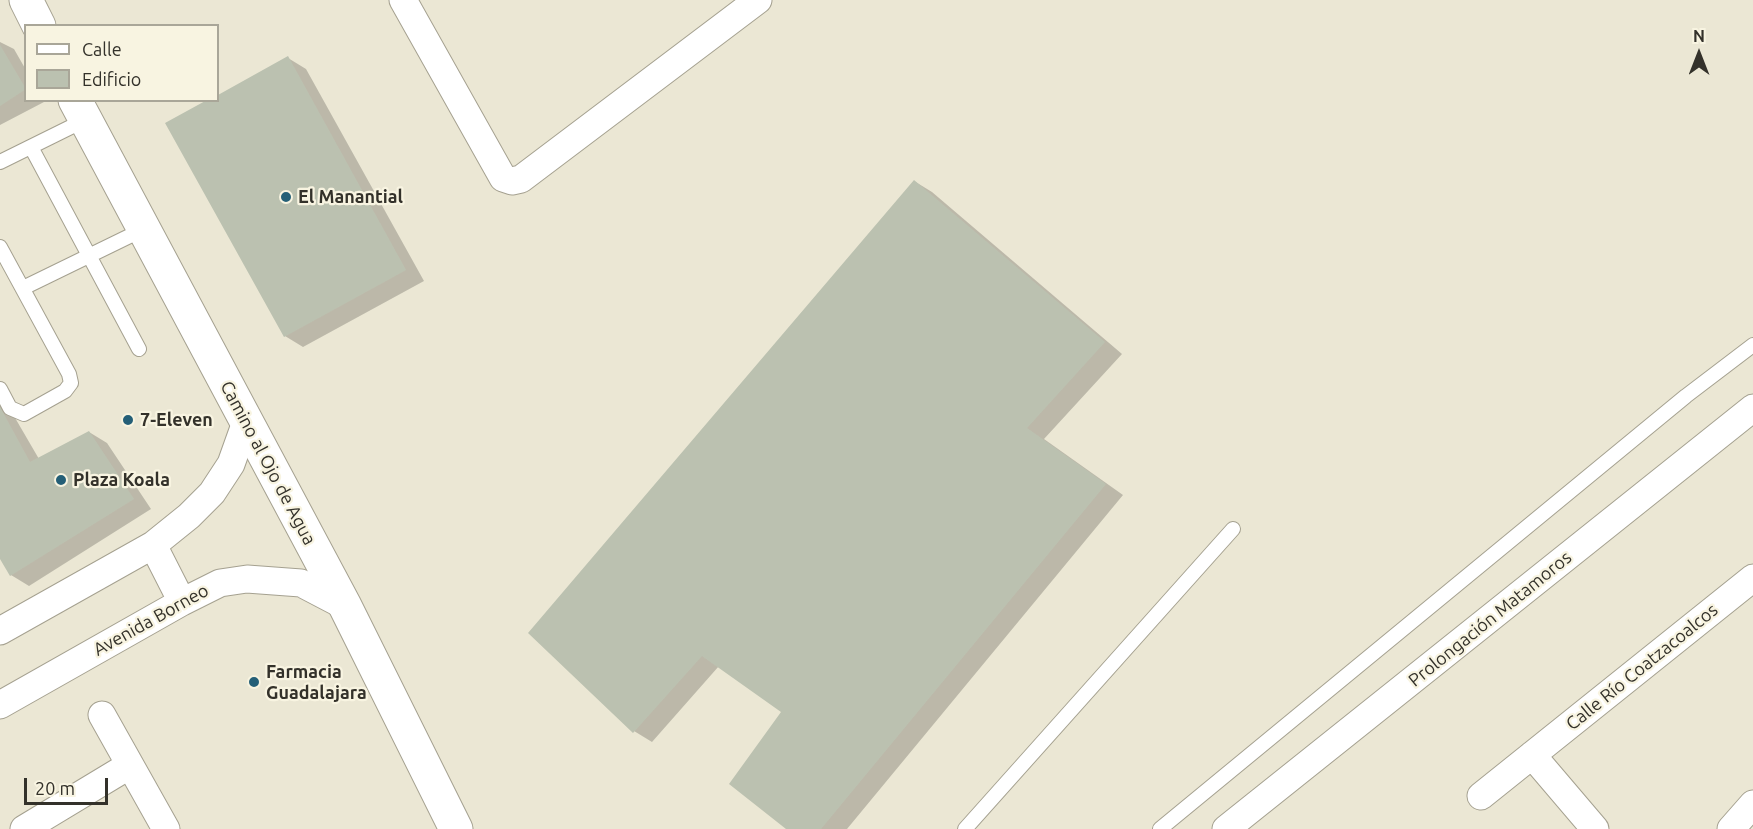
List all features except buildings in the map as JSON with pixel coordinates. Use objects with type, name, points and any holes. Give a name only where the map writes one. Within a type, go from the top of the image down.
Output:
[{"type":"street","points":[[26,0],[38,24]]},
{"type":"street","points":[[410,3],[503,178],[512,181],[521,179],[758,0]]},
{"type":"street","name":"Camino al Ojo de Agua","points":[[80,110],[142,230],[345,606],[456,829]]},
{"type":"street","name":"Prolongación Matamoros","points":[[1226,829],[1753,408]]},
{"type":"street","points":[[0,631],[153,545],[212,492],[231,464],[246,422]]},
{"type":"street","points":[[153,545],[182,602]]},
{"type":"street","name":"Calle Río Coatzacoalcos","points":[[1481,796],[1753,578]]},
{"type":"street","name":"Avenida Borneo","points":[[0,705],[182,602],[220,583],[247,579],[301,583],[345,606]]},
{"type":"street","points":[[102,715],[166,829]]},
{"type":"street","points":[[1532,755],[1594,829]]},
{"type":"street","points":[[24,829],[130,765]]},
{"type":"street","points":[[1731,829],[1753,804]]},
{"type":"lane","points":[[0,162],[31,147],[80,110]]},
{"type":"lane","points":[[31,147],[139,349]]},
{"type":"lane","points":[[23,288],[142,230]]},
{"type":"lane","points":[[0,247],[69,374],[70,383],[65,392],[24,414],[10,408],[0,389]]},
{"type":"lane","points":[[1160,829],[1668,411],[1753,345]]},
{"type":"lane","points":[[965,829],[1233,530]]},
{"type":"place","name":"El Manantial","points":[[286,197]]},
{"type":"place","name":"7-Eleven","points":[[128,420]]},
{"type":"place","name":"Plaza Koala","points":[[61,480]]},
{"type":"place","name":"Farmacia Guadalajara","points":[[254,682]]}]
